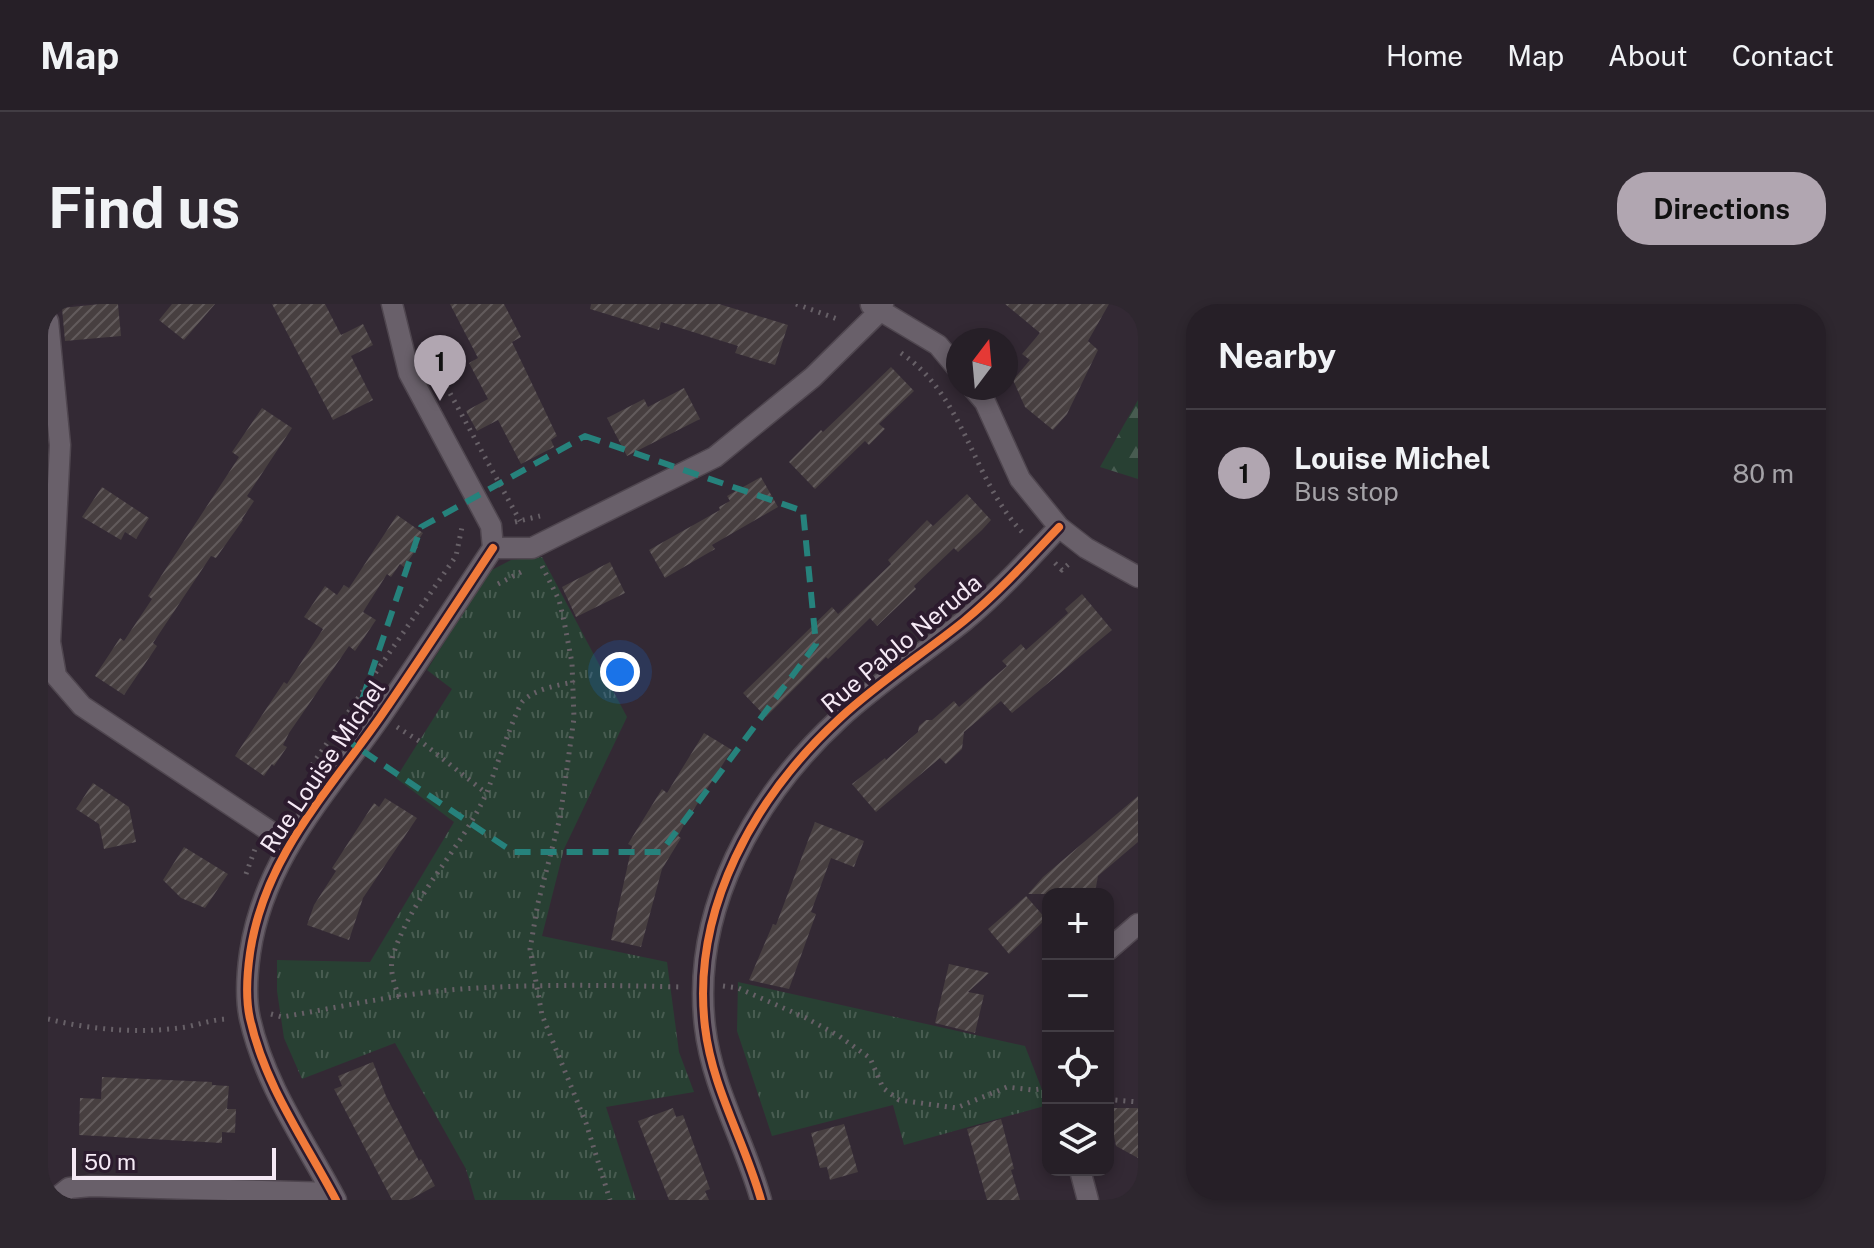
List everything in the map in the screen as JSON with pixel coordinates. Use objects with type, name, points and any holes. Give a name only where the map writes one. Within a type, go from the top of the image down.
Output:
[{"type":"street","points":[[392,304],[409,373],[491,526],[493,548],[536,555],[626,499],[715,457],[813,377],[862,328],[877,306],[938,345],[946,355]]},
{"type":"street","points":[[48,321],[60,445],[50,642],[56,676],[82,706],[289,844]]},
{"type":"street","points":[[983,400],[1020,479],[1059,527],[1086,548],[1138,577]]},
{"type":"street","name":"Rue Pablo Neruda","points":[[761,1200],[715,1069],[705,1031],[702,985],[707,943],[720,891],[766,802],[801,757],[840,717],[965,620],[1059,527]]},
{"type":"street","name":"Rue Louise Michel","points":[[334,1196],[274,1089],[259,1052],[249,1016],[247,978],[252,940],[263,896],[289,844],[388,721],[493,548]]},
{"type":"street","points":[[1114,945],[1138,924]]},
{"type":"street","points":[[1082,1176],[1088,1200]]},
{"type":"street","points":[[54,1200],[69,1188],[91,1186],[334,1196]]},
{"type":"path","points":[[796,304],[862,328]]},
{"type":"path","points":[[827,329],[837,319]]},
{"type":"path","points":[[428,346],[559,600],[574,682],[572,745],[560,818],[538,903],[530,949],[542,1015],[586,1123],[610,1200]]},
{"type":"path","points":[[895,349],[906,356],[944,397],[963,427],[988,486],[1016,525],[1039,549],[1062,570],[1086,548]]},
{"type":"path","points":[[520,521],[546,515]]},
{"type":"path","points":[[484,591],[536,555]]},
{"type":"path","points":[[399,997],[392,969],[398,944],[416,903],[471,824],[522,702],[553,686],[574,682]]},
{"type":"path","points":[[388,721],[403,713]]},
{"type":"path","points":[[387,738],[388,721]]},
{"type":"path","points":[[388,721],[424,744],[486,793]]},
{"type":"path","points":[[48,1019],[68,1024],[134,1030],[185,1027],[220,1018],[275,1013],[282,1017],[460,989],[594,984],[623,988],[702,985],[738,988],[839,1036],[870,1058],[883,1088],[899,1100],[956,1108],[1007,1087],[1042,1089]]},
{"type":"path","points":[[272,1005],[278,1028]]},
{"type":"path","points":[[1114,1100],[1138,1102]]},
{"type":"highlighted area","points":[[585,436],[803,511],[816,644],[661,852],[513,852],[348,741],[421,527]]},
{"type":"green space","points":[[1138,400],[1138,479],[1100,467]]},
{"type":"green space","points":[[542,557],[627,717],[564,849],[542,936],[667,962],[679,1052],[694,1092],[606,1107],[636,1200],[475,1200],[466,1169],[395,1043],[302,1079],[284,1038],[277,991],[277,960],[370,962],[454,822],[396,778],[452,689],[427,670],[488,572],[511,560]]},
{"type":"green space","points":[[738,982],[1025,1046],[1042,1090],[1042,1107],[904,1145],[893,1105],[772,1136],[737,1031]]},
{"type":"building","points":[[118,304],[121,336],[65,341],[62,308]]},
{"type":"building","points":[[172,304],[215,304],[184,340],[159,320]]},
{"type":"building","points":[[272,304],[325,304],[341,335],[363,324],[373,345],[351,356],[373,400],[333,420]]},
{"type":"building","points":[[450,304],[504,304],[521,337],[512,342],[557,436],[551,440],[554,447],[521,464],[498,420],[477,431],[466,411],[488,399],[469,363],[478,358]]},
{"type":"building","points":[[591,304],[719,304],[788,325],[775,365],[735,353],[738,346],[661,322],[659,330],[590,309]]},
{"type":"building","points":[[1005,304],[1109,304],[1088,341],[1098,350],[1067,414],[1053,430],[1025,407],[1018,391],[1018,374],[1030,360],[1022,354],[1040,333]]},
{"type":"building","points":[[891,367],[914,391],[879,424],[885,429],[869,445],[865,441],[815,489],[789,462]]},
{"type":"building","points":[[684,388],[700,419],[627,456],[607,418],[644,399],[648,407]]},
{"type":"building","points":[[262,408],[292,428],[247,496],[254,501],[243,520],[216,558],[211,556],[153,643],[157,646],[124,695],[95,676],[120,638],[124,641],[152,599],[148,596],[239,457],[232,452]]},
{"type":"building","points":[[761,477],[778,507],[712,545],[715,549],[665,578],[649,550],[720,510],[719,507],[730,501],[727,496]]},
{"type":"building","points":[[102,487],[149,518],[136,539],[125,532],[121,540],[82,517]]},
{"type":"building","points":[[967,494],[991,520],[982,530],[958,552],[954,548],[877,626],[870,618],[766,717],[743,693],[832,607],[838,614],[891,564],[888,560],[927,520],[933,526]]},
{"type":"building","points":[[397,515],[423,533],[415,545],[418,547],[404,567],[400,564],[391,577],[387,574],[363,612],[376,620],[355,651],[349,646],[289,733],[283,745],[287,747],[264,776],[235,756],[323,629],[304,617],[325,586],[337,595],[344,585],[349,588]]},
{"type":"building","points":[[610,562],[625,593],[576,617],[562,587]]},
{"type":"building","points":[[1082,594],[1112,630],[1012,713],[1001,701],[964,732],[962,749],[946,764],[940,758],[876,812],[852,784],[886,760],[918,732],[919,726],[926,720],[932,720],[954,701],[959,707],[1007,666],[1002,661],[1021,644],[1026,650],[1068,613],[1065,609]]},
{"type":"building","points":[[704,733],[732,750],[685,823],[678,836],[681,838],[662,869],[641,947],[611,940],[632,846],[628,844],[662,789],[667,793]]},
{"type":"building","points":[[93,783],[129,807],[136,842],[104,849],[99,824],[76,809]]},
{"type":"building","points":[[1138,796],[1138,842],[1098,876],[1095,888],[1042,888],[1042,894],[1028,894],[1043,877]]},
{"type":"building","points":[[385,798],[417,818],[363,898],[349,940],[307,925],[314,905],[336,871],[332,868],[374,803],[379,807]]},
{"type":"building","points":[[815,822],[864,841],[854,867],[831,858],[811,912],[816,914],[789,989],[749,980],[773,924],[776,925]]},
{"type":"building","points":[[184,847],[228,874],[205,908],[181,898],[163,880]]},
{"type":"building","points":[[1026,896],[1042,914],[1042,923],[1009,954],[988,929]]},
{"type":"building","points":[[949,964],[989,973],[968,992],[984,995],[975,1033],[935,1023]]},
{"type":"building","points":[[373,1062],[386,1096],[435,1186],[409,1200],[392,1200],[334,1089],[342,1086],[338,1076]]},
{"type":"building","points":[[102,1077],[212,1082],[212,1085],[229,1086],[227,1109],[236,1109],[235,1133],[222,1132],[222,1143],[79,1135],[80,1098],[101,1099]]},
{"type":"building","points":[[673,1108],[676,1117],[683,1115],[710,1189],[705,1191],[709,1200],[669,1200],[638,1121]]},
{"type":"building","points":[[1114,1108],[1138,1108],[1138,1158],[1116,1146]]},
{"type":"building","points":[[1001,1119],[1020,1200],[987,1200],[967,1129]]},
{"type":"building","points":[[844,1124],[858,1172],[830,1180],[827,1167],[820,1168],[811,1133]]},
{"type":"cycle path","points":[[761,1200],[714,1072],[705,1027],[703,983],[708,940],[719,898],[735,858],[756,819],[809,749],[855,705],[977,610],[1059,527]]},
{"type":"cycle path","points":[[336,1200],[287,1112],[257,1044],[248,1011],[247,986],[257,918],[269,886],[301,827],[381,716],[493,548]]},
{"type":"place","name":"Louise Michel","points":[[440,401]]}]
